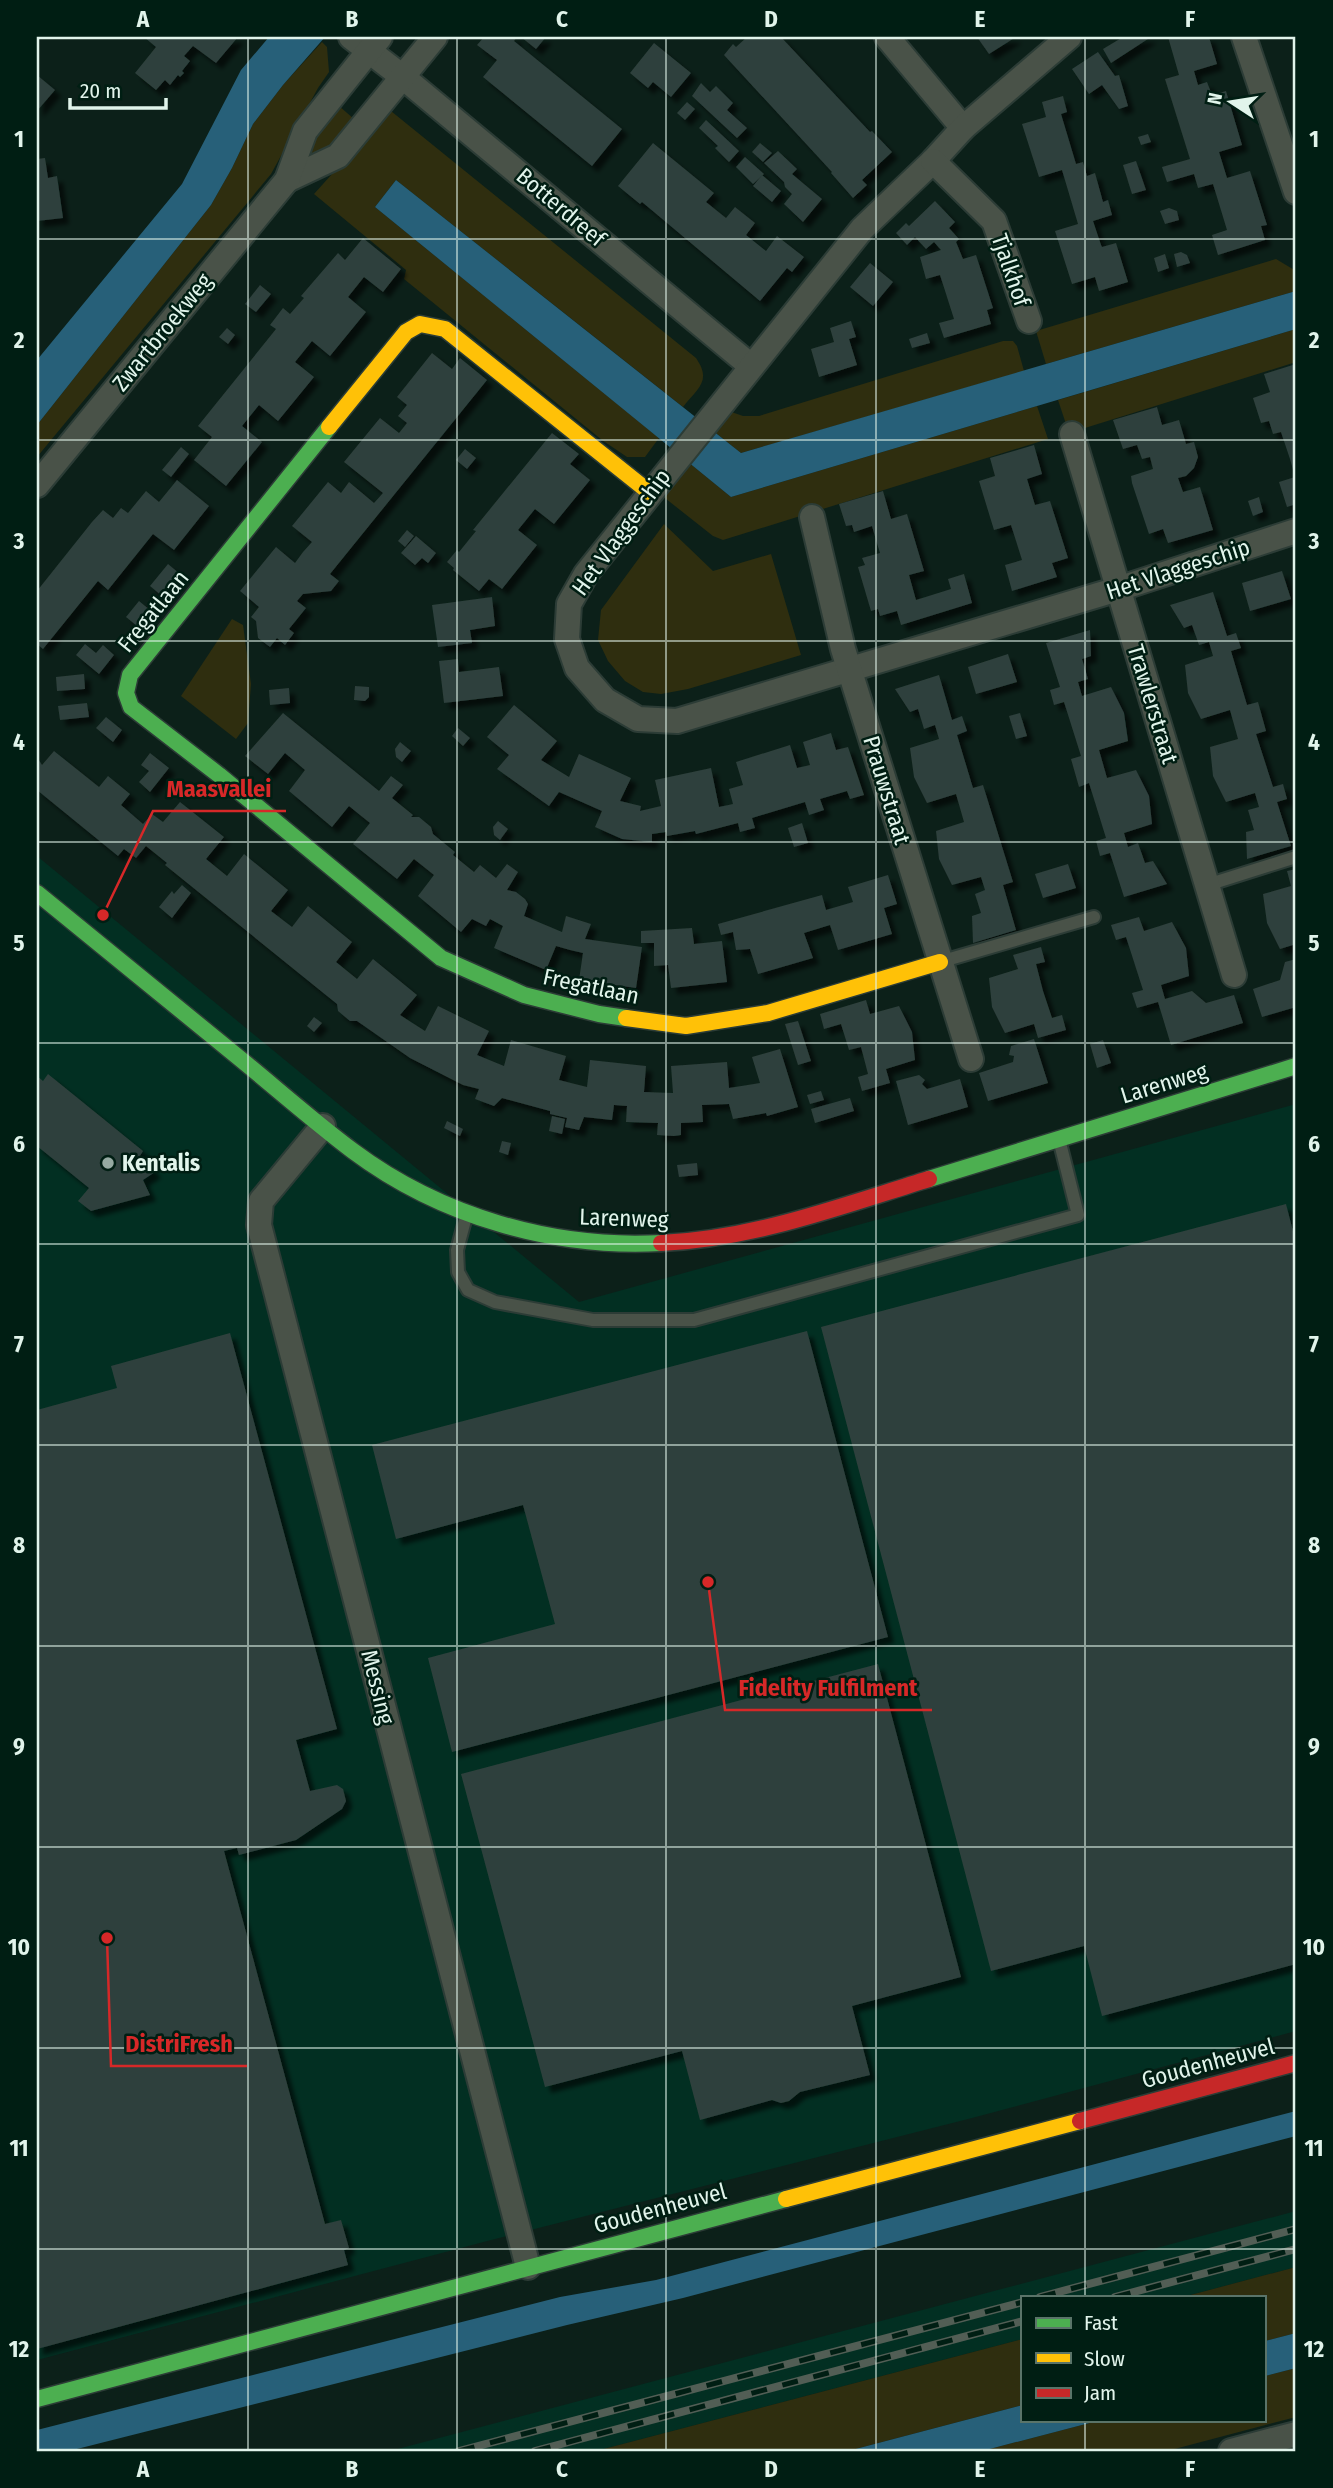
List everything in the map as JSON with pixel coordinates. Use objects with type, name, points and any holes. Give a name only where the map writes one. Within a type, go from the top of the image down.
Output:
[{"type":"street","name":"Zwartbroekweg","points":[[287,180],[338,156],[435,37]]},
{"type":"street","points":[[887,37],[963,128]]},
{"type":"street","name":"Het Vlaggeschip","points":[[1069,37],[963,128],[933,161],[862,229],[649,492],[586,574],[569,604],[567,639],[577,668],[604,700],[638,719],[677,721],[1118,589],[1296,531]]},
{"type":"street","points":[[1244,37],[1296,192]]},
{"type":"street","name":"Zwartbroekweg","points":[[37,485],[287,180],[305,131],[367,41]]},
{"type":"street","name":"Botterdreef","points":[[367,41],[404,78],[751,366]]},
{"type":"street","name":"Tjalkhof","points":[[933,161],[994,221],[1029,321]]},
{"type":"street","name":"Fregatlaan","points":[[649,492],[445,329],[420,324],[406,332],[130,676],[126,693],[131,706],[441,958],[524,995],[599,1014],[686,1027],[768,1013],[940,962]]},
{"type":"street","name":"Trawlerstraat","points":[[1072,434],[1234,975]]},
{"type":"street","name":"Prauwstraat","points":[[812,517],[849,668],[971,1059]]},
{"type":"street","name":"Larenweg","points":[[37,893],[354,1152],[421,1194],[467,1213],[499,1224],[571,1240],[648,1245],[730,1237],[794,1220],[1296,1066]]},
{"type":"street","name":"Messing","points":[[323,1126],[261,1201],[259,1225],[528,2267]]},
{"type":"street","name":"Goudenheuvel","points":[[37,2399],[1296,2063]]},
{"type":"street","points":[[1231,2451],[1296,2434]]},
{"type":"lane","points":[[1207,885],[1296,857]]},
{"type":"lane","points":[[940,962],[1094,916]]},
{"type":"lane","points":[[467,1213],[457,1250],[458,1272],[468,1290],[495,1302],[593,1321],[694,1320],[1078,1215],[1059,1139]]},
{"type":"shaded area","points":[[322,42],[327,47],[329,72],[271,174],[37,457],[37,425],[211,205],[253,124],[283,85]]},
{"type":"shaded area","points":[[339,106],[354,119],[332,147],[303,171],[314,136]]},
{"type":"shaded area","points":[[386,107],[696,358],[701,366],[703,379],[683,407],[396,180],[375,207],[659,438],[645,457],[627,457],[602,440],[404,279],[406,270],[314,194],[350,154]]},
{"type":"shaded area","points":[[1276,259],[1296,271],[1296,291],[1046,364],[1036,331]]},
{"type":"shaded area","points":[[1296,329],[1296,362],[1069,433],[1058,400]]},
{"type":"shaded area","points":[[1003,341],[1013,341],[1017,346],[1024,371],[741,453],[707,426],[720,408],[743,416],[759,416]]},
{"type":"shaded area","points":[[1037,406],[1048,439],[723,540],[713,536],[656,491],[682,457],[731,497]]},
{"type":"shaded area","points":[[664,524],[713,571],[771,554],[801,655],[688,689],[661,694],[643,692],[625,681],[608,661],[598,640],[601,610]]},
{"type":"shaded area","points":[[232,619],[243,625],[251,684],[248,723],[236,739],[181,696]]},
{"type":"shaded area","points":[[37,856],[579,1302],[1296,1104],[1296,2031],[972,2118],[491,2240],[37,2360]]},
{"type":"shaded area","points":[[1296,2211],[1296,2267],[1187,2296],[1021,2296],[1021,2340],[596,2451],[390,2451]]},
{"type":"shaded area","points":[[1296,2267],[1296,2333],[1266,2341],[1266,2296],[1187,2296]]},
{"type":"shaded area","points":[[1021,2340],[1021,2406],[848,2451],[596,2451]]},
{"type":"shaded area","points":[[1296,2368],[1296,2417],[1167,2451],[982,2451],[1093,2422],[1266,2422],[1266,2376]]},
{"type":"water","points":[[269,37],[325,37],[253,124],[211,205],[37,425],[37,360],[182,184],[241,70]]},
{"type":"water","points":[[396,180],[741,453],[1296,291],[1296,329],[731,497],[375,207]]},
{"type":"water","points":[[1296,2111],[1296,2136],[683,2298],[69,2451],[37,2451],[37,2430],[560,2297],[656,2280]]},
{"type":"water","points":[[1296,2333],[1296,2368],[1266,2376],[1266,2341]]},
{"type":"water","points":[[1021,2406],[1021,2422],[1093,2422],[982,2451],[848,2451]]},
{"type":"building","points":[[144,37],[238,37],[216,63],[193,46],[184,56],[190,61],[182,71],[184,73],[180,77],[178,75],[170,85],[165,80],[156,90],[135,73],[156,47]]},
{"type":"building","points":[[484,37],[517,37],[514,41],[622,129],[592,166],[483,77],[497,60],[477,45]]},
{"type":"building","points":[[521,37],[546,37],[536,49]]},
{"type":"building","points":[[747,37],[781,37],[892,152],[862,180],[867,185],[853,198],[724,55],[733,44],[736,47]]},
{"type":"building","points":[[977,37],[1016,37],[989,54]]},
{"type":"building","points":[[1123,37],[1151,37],[1111,63],[1103,49]]},
{"type":"building","points":[[1168,37],[1209,37],[1217,64],[1194,71],[1198,85],[1207,82],[1212,95],[1226,91],[1242,145],[1219,152],[1227,178],[1250,171],[1267,225],[1261,226],[1265,240],[1218,255],[1212,235],[1227,230],[1213,184],[1198,188],[1194,174],[1167,182],[1162,167],[1190,159],[1165,79],[1179,75]]},
{"type":"building","points":[[654,43],[691,73],[671,97],[653,82],[648,88],[630,73]]},
{"type":"building","points":[[1098,52],[1115,76],[1119,75],[1128,106],[1119,109],[1102,85],[1089,94],[1072,69]]},
{"type":"building","points":[[37,75],[55,90],[37,111]]},
{"type":"building","points":[[701,83],[710,92],[716,86],[733,103],[727,110],[747,128],[737,138],[692,96]]},
{"type":"building","points":[[1063,96],[1067,112],[1061,114],[1076,164],[1083,162],[1087,176],[1095,173],[1103,202],[1108,200],[1112,215],[1093,221],[1101,245],[1102,247],[1116,243],[1128,282],[1099,291],[1095,277],[1072,284],[1055,231],[1078,224],[1062,170],[1039,177],[1022,124],[1046,117],[1042,102]]},
{"type":"building","points":[[687,102],[695,109],[685,120],[677,113]]},
{"type":"building","points":[[706,120],[739,151],[729,162],[715,148],[718,146],[699,128]]},
{"type":"building","points":[[1148,134],[1151,142],[1141,145],[1138,137]]},
{"type":"building","points":[[653,143],[714,193],[706,202],[726,218],[735,207],[755,223],[746,235],[766,251],[777,236],[804,257],[792,272],[787,268],[760,301],[642,202],[640,204],[618,186]]},
{"type":"building","points":[[760,143],[772,153],[763,162],[752,152]]},
{"type":"building","points":[[778,151],[797,169],[792,174],[822,199],[803,222],[784,204],[792,194],[784,182],[764,163]]},
{"type":"building","points":[[745,157],[764,174],[753,184],[736,167]]},
{"type":"building","points":[[45,158],[48,178],[57,176],[63,218],[37,221],[37,159]]},
{"type":"building","points":[[1136,161],[1146,190],[1132,194],[1123,165]]},
{"type":"building","points":[[762,175],[781,191],[772,202],[753,186]]},
{"type":"building","points":[[935,201],[955,222],[949,228],[959,239],[956,242],[963,259],[976,255],[993,308],[987,310],[991,324],[944,338],[939,323],[954,319],[940,275],[926,279],[920,257],[941,250],[934,242],[926,249],[915,237],[907,245],[896,233],[906,223],[909,226]]},
{"type":"building","points":[[1169,208],[1177,211],[1179,220],[1165,224],[1160,211]]},
{"type":"building","points":[[363,238],[401,269],[383,292],[364,277],[348,297],[366,312],[330,356],[312,341],[295,362],[314,377],[278,421],[259,405],[242,426],[262,442],[226,486],[194,460],[212,437],[198,426],[276,329],[270,325],[283,308],[290,314],[304,298],[301,296],[338,253],[345,260]]},
{"type":"building","points":[[1181,252],[1187,255],[1190,263],[1177,267],[1174,254]]},
{"type":"building","points":[[1165,254],[1169,268],[1158,272],[1154,258]]},
{"type":"building","points":[[870,263],[893,282],[873,306],[850,287]]},
{"type":"building","points":[[260,285],[271,294],[256,312],[245,304]]},
{"type":"building","points":[[851,321],[856,337],[849,339],[857,365],[819,377],[811,349],[834,342],[830,328]]},
{"type":"building","points":[[227,328],[235,335],[228,344],[219,337]]},
{"type":"building","points":[[927,333],[930,343],[912,348],[909,339]]},
{"type":"building","points":[[432,353],[452,369],[460,358],[487,380],[330,574],[339,581],[331,591],[303,594],[297,601],[306,608],[289,629],[294,633],[285,645],[277,638],[270,647],[258,638],[256,621],[251,617],[259,607],[240,591],[276,547],[295,563],[312,542],[292,526],[328,482],[341,493],[349,482],[374,503],[383,493],[344,462],[380,418],[399,433],[407,423],[398,416],[407,405],[397,397]]},
{"type":"building","points":[[1296,364],[1296,504],[1287,507],[1279,482],[1295,477],[1290,459],[1281,432],[1273,434],[1269,421],[1261,423],[1253,398],[1270,392],[1264,374]]},
{"type":"building","points":[[1157,407],[1162,425],[1179,420],[1186,444],[1194,442],[1198,457],[1194,468],[1186,476],[1178,478],[1183,492],[1200,487],[1213,530],[1168,543],[1163,529],[1149,534],[1132,483],[1131,476],[1153,469],[1150,457],[1142,459],[1137,445],[1123,449],[1113,420]]},
{"type":"building","points":[[552,433],[579,454],[570,464],[590,480],[554,524],[535,509],[518,530],[537,545],[502,589],[489,579],[479,591],[447,562],[457,550],[459,552],[476,531],[473,530]]},
{"type":"building","points":[[1034,445],[1042,474],[1027,479],[1035,505],[1050,501],[1068,558],[1052,563],[1057,577],[1012,591],[1005,565],[1022,560],[1011,525],[994,530],[979,481],[995,476],[990,458]]},
{"type":"building","points":[[181,447],[189,454],[171,477],[162,470]]},
{"type":"building","points":[[465,449],[476,458],[467,469],[456,460]]},
{"type":"building","points":[[177,480],[209,506],[174,550],[153,534],[108,590],[98,581],[43,649],[37,644],[37,591],[103,510],[113,518],[121,508],[128,513],[146,491],[159,502]]},
{"type":"building","points":[[883,491],[891,519],[907,514],[924,571],[909,575],[916,600],[951,589],[948,579],[964,574],[972,603],[901,625],[897,611],[880,616],[878,609],[871,611],[858,567],[865,565],[862,558],[880,553],[872,526],[854,532],[852,525],[846,526],[839,504]]},
{"type":"building","points":[[1259,497],[1263,512],[1253,516],[1248,501]]},
{"type":"building","points":[[407,530],[414,536],[405,547],[398,541]]},
{"type":"building","points":[[416,536],[436,553],[428,563],[422,558],[415,565],[401,553]]},
{"type":"building","points":[[168,564],[180,574],[162,596],[150,586]]},
{"type":"building","points":[[1282,571],[1291,599],[1250,611],[1242,583]]},
{"type":"building","points":[[1213,592],[1227,636],[1236,633],[1241,648],[1231,651],[1247,705],[1258,702],[1266,731],[1256,734],[1273,787],[1283,784],[1287,799],[1277,802],[1291,846],[1247,859],[1246,832],[1254,830],[1248,810],[1259,807],[1255,793],[1226,802],[1213,776],[1210,747],[1238,739],[1230,710],[1201,719],[1188,693],[1185,665],[1213,656],[1209,642],[1199,645],[1192,625],[1184,628],[1170,605]]},
{"type":"building","points":[[492,597],[495,626],[470,630],[472,643],[438,647],[432,605]]},
{"type":"building","points":[[139,601],[150,610],[137,626],[126,617]]},
{"type":"building","points":[[1090,630],[1091,656],[1082,659],[1088,679],[1078,682],[1082,696],[1111,687],[1124,713],[1128,741],[1099,750],[1107,778],[1136,770],[1149,796],[1152,824],[1124,833],[1128,847],[1138,843],[1145,863],[1153,861],[1167,884],[1124,897],[1110,853],[1100,856],[1096,841],[1106,838],[1089,783],[1079,787],[1071,759],[1081,756],[1064,702],[1054,705],[1050,690],[1060,687],[1046,643]]},
{"type":"building","points":[[85,644],[96,653],[103,645],[114,655],[99,674],[76,655]]},
{"type":"building","points":[[1008,654],[1017,682],[976,694],[968,667]]},
{"type":"building","points":[[458,659],[459,672],[499,667],[503,696],[444,703],[439,661]]},
{"type":"building","points":[[84,674],[85,689],[57,691],[56,677]]},
{"type":"building","points":[[939,675],[952,720],[962,716],[967,731],[957,735],[973,788],[983,785],[1013,882],[1003,885],[1016,930],[973,943],[972,916],[981,913],[975,894],[985,890],[981,877],[952,885],[939,859],[936,831],[964,822],[956,794],[927,803],[914,777],[910,748],[939,739],[935,725],[924,729],[918,709],[910,712],[895,689]]},
{"type":"building","points":[[355,686],[369,687],[369,697],[365,701],[354,700]]},
{"type":"building","points":[[289,688],[290,703],[270,705],[269,690]]},
{"type":"building","points":[[87,703],[89,717],[60,720],[58,706]]},
{"type":"building","points":[[514,705],[557,741],[541,760],[569,777],[579,754],[631,778],[620,801],[641,806],[640,811],[661,806],[655,780],[711,768],[719,807],[733,804],[729,789],[743,785],[736,762],[790,745],[797,768],[810,765],[803,742],[831,733],[836,750],[848,747],[864,795],[850,799],[847,791],[820,799],[824,810],[809,815],[805,802],[752,818],[755,828],[740,832],[738,823],[696,834],[695,831],[667,836],[666,832],[652,834],[652,842],[622,839],[595,827],[602,811],[559,792],[549,806],[497,769],[509,755],[487,737]]},
{"type":"building","points":[[283,713],[379,791],[391,776],[403,785],[392,798],[413,815],[411,817],[419,817],[431,827],[433,834],[455,852],[453,855],[474,872],[480,865],[496,878],[507,864],[518,872],[507,890],[516,892],[525,899],[528,904],[524,916],[562,932],[566,916],[591,924],[585,939],[642,947],[636,988],[579,980],[583,953],[556,946],[546,970],[494,948],[503,926],[490,919],[486,926],[472,919],[461,932],[418,896],[434,875],[414,859],[397,879],[353,844],[370,823],[349,806],[332,827],[289,791],[305,770],[285,753],[268,774],[245,756]]},
{"type":"building","points":[[1020,713],[1027,736],[1016,739],[1009,716]]},
{"type":"building","points":[[106,717],[122,730],[113,742],[96,728]]},
{"type":"building","points":[[458,728],[470,738],[463,746],[452,736]]},
{"type":"building","points":[[400,742],[411,751],[402,762],[396,757],[395,749]]},
{"type":"building","points":[[54,751],[99,787],[108,776],[130,794],[121,805],[143,824],[152,814],[163,822],[180,802],[224,837],[206,859],[227,876],[244,854],[288,890],[271,911],[292,927],[308,906],[352,942],[336,962],[357,979],[373,959],[417,995],[400,1015],[425,1031],[438,1006],[489,1031],[477,1055],[504,1066],[511,1040],[566,1056],[559,1080],[587,1087],[590,1060],[646,1066],[644,1092],[673,1093],[671,1066],[727,1062],[729,1088],[760,1083],[752,1057],[780,1049],[798,1107],[767,1116],[766,1113],[733,1119],[729,1104],[702,1105],[703,1122],[681,1123],[681,1135],[674,1136],[657,1135],[658,1123],[626,1122],[627,1106],[614,1105],[612,1120],[584,1117],[579,1130],[565,1127],[567,1118],[550,1114],[550,1111],[502,1098],[494,1106],[475,1099],[479,1089],[463,1085],[410,1058],[357,1021],[350,1021],[338,1011],[337,1004],[165,865],[167,863],[146,846],[136,858],[124,849],[118,856],[37,790],[37,757],[42,765]]},
{"type":"building","points":[[150,753],[169,768],[150,792],[139,782],[149,771],[141,765]]},
{"type":"building","points":[[498,821],[508,829],[500,840],[494,835],[493,827]]},
{"type":"building","points":[[802,823],[808,843],[794,847],[788,828]]},
{"type":"building","points":[[1068,864],[1076,888],[1043,898],[1035,874]]},
{"type":"building","points":[[1296,869],[1296,944],[1280,949],[1267,923],[1263,894],[1291,886],[1287,871]]},
{"type":"building","points":[[888,875],[897,904],[884,908],[892,934],[838,950],[830,925],[804,933],[813,958],[758,974],[750,949],[736,950],[733,932],[721,935],[718,924],[822,895],[826,910],[853,902],[848,887]]},
{"type":"building","points":[[182,885],[191,893],[172,918],[159,907],[172,891],[174,894]]},
{"type":"building","points":[[1139,917],[1144,931],[1172,922],[1186,948],[1189,976],[1161,985],[1165,999],[1192,991],[1206,1003],[1234,995],[1243,1023],[1171,1045],[1158,1002],[1137,1008],[1132,993],[1143,990],[1126,937],[1116,940],[1111,925]]},
{"type":"building","points":[[692,928],[694,944],[722,941],[727,982],[671,988],[668,965],[654,966],[654,943],[641,943],[641,931]]},
{"type":"building","points":[[1041,947],[1045,962],[1036,964],[1043,991],[1052,1018],[1062,1015],[1066,1030],[1038,1038],[1034,1024],[1005,1033],[992,1007],[989,978],[1018,969],[1013,955]]},
{"type":"building","points":[[1296,959],[1296,1007],[1262,1017],[1253,989],[1280,980],[1285,962]]},
{"type":"building","points":[[866,1000],[870,1014],[899,1006],[912,1032],[915,1060],[886,1069],[890,1083],[862,1091],[858,1077],[868,1074],[861,1047],[849,1050],[841,1024],[824,1029],[820,1014]]},
{"type":"building","points":[[314,1017],[322,1023],[314,1032],[307,1026]]},
{"type":"building","points":[[798,1021],[811,1061],[798,1065],[785,1024]]},
{"type":"building","points":[[1034,1039],[1048,1083],[988,1101],[979,1073],[1013,1062],[1014,1056],[1009,1055],[1011,1046]]},
{"type":"building","points":[[1103,1040],[1111,1063],[1097,1068],[1090,1044]]},
{"type":"building","points":[[48,1074],[143,1151],[140,1156],[155,1172],[143,1180],[150,1195],[91,1211],[78,1201],[89,1188],[37,1146],[37,1076],[43,1081]]},
{"type":"building","points":[[919,1075],[925,1080],[922,1084],[927,1089],[960,1079],[968,1107],[908,1125],[896,1081]]},
{"type":"building","points":[[821,1091],[824,1100],[810,1104],[807,1095]]},
{"type":"building","points":[[850,1098],[854,1111],[815,1123],[811,1109]]},
{"type":"building","points":[[552,1116],[565,1119],[562,1134],[549,1131]]},
{"type":"building","points":[[447,1121],[463,1129],[460,1136],[444,1128]]},
{"type":"building","points":[[502,1141],[511,1143],[508,1155],[499,1152]]},
{"type":"building","points":[[697,1163],[698,1175],[679,1177],[677,1165]]},
{"type":"building","points":[[1286,1204],[1296,1243],[1296,1964],[1102,2016],[1084,1946],[991,1971],[821,1327]]},
{"type":"building","points":[[807,1331],[888,1637],[452,1752],[428,1658],[555,1624],[523,1505],[396,1539],[372,1445]]},
{"type":"building","points":[[230,1333],[337,1729],[296,1740],[310,1791],[337,1785],[343,1789],[346,1801],[342,1809],[296,1840],[239,1855],[237,1848],[224,1851],[325,2224],[341,2220],[349,2248],[344,2250],[348,2265],[37,2349],[37,1410],[117,1388],[111,1366]]},
{"type":"building","points":[[878,1664],[961,1977],[852,2006],[870,2075],[800,2092],[789,2101],[781,2103],[772,2100],[700,2120],[682,2051],[545,2087],[461,1774]]},
{"type":"railway","points":[[1044,2296],[1296,2229]]},
{"type":"railway","points":[[1119,2296],[1296,2249]]},
{"type":"railway","points":[[459,2451],[1021,2303]]},
{"type":"railway","points":[[535,2451],[1021,2322]]},
{"type":"traffic: fast","points":[[329,427],[130,675],[126,693],[131,707],[219,775],[441,958],[524,995],[626,1018]]},
{"type":"traffic: fast","points":[[37,893],[324,1128],[387,1174],[423,1194],[499,1224],[580,1240],[661,1243]]},
{"type":"traffic: fast","points":[[929,1179],[1296,1066]]},
{"type":"traffic: fast","points":[[37,2399],[786,2199]]},
{"type":"traffic: slow","points":[[329,427],[406,332],[420,324],[445,329],[649,492]]},
{"type":"traffic: slow","points":[[626,1018],[686,1026],[768,1013],[940,962]]},
{"type":"traffic: slow","points":[[786,2199],[1080,2121]]},
{"type":"traffic: jam","points":[[661,1243],[730,1235],[797,1220],[929,1179]]},
{"type":"traffic: jam","points":[[1080,2121],[1296,2063]]},
{"type":"place","name":"Maasvallei","points":[[103,915]]},
{"type":"place","name":"Kentalis","points":[[108,1163]]},
{"type":"place","name":"Fidelity Fulfilment","points":[[708,1582]]},
{"type":"place","name":"DistriFresh","points":[[107,1938]]}]
